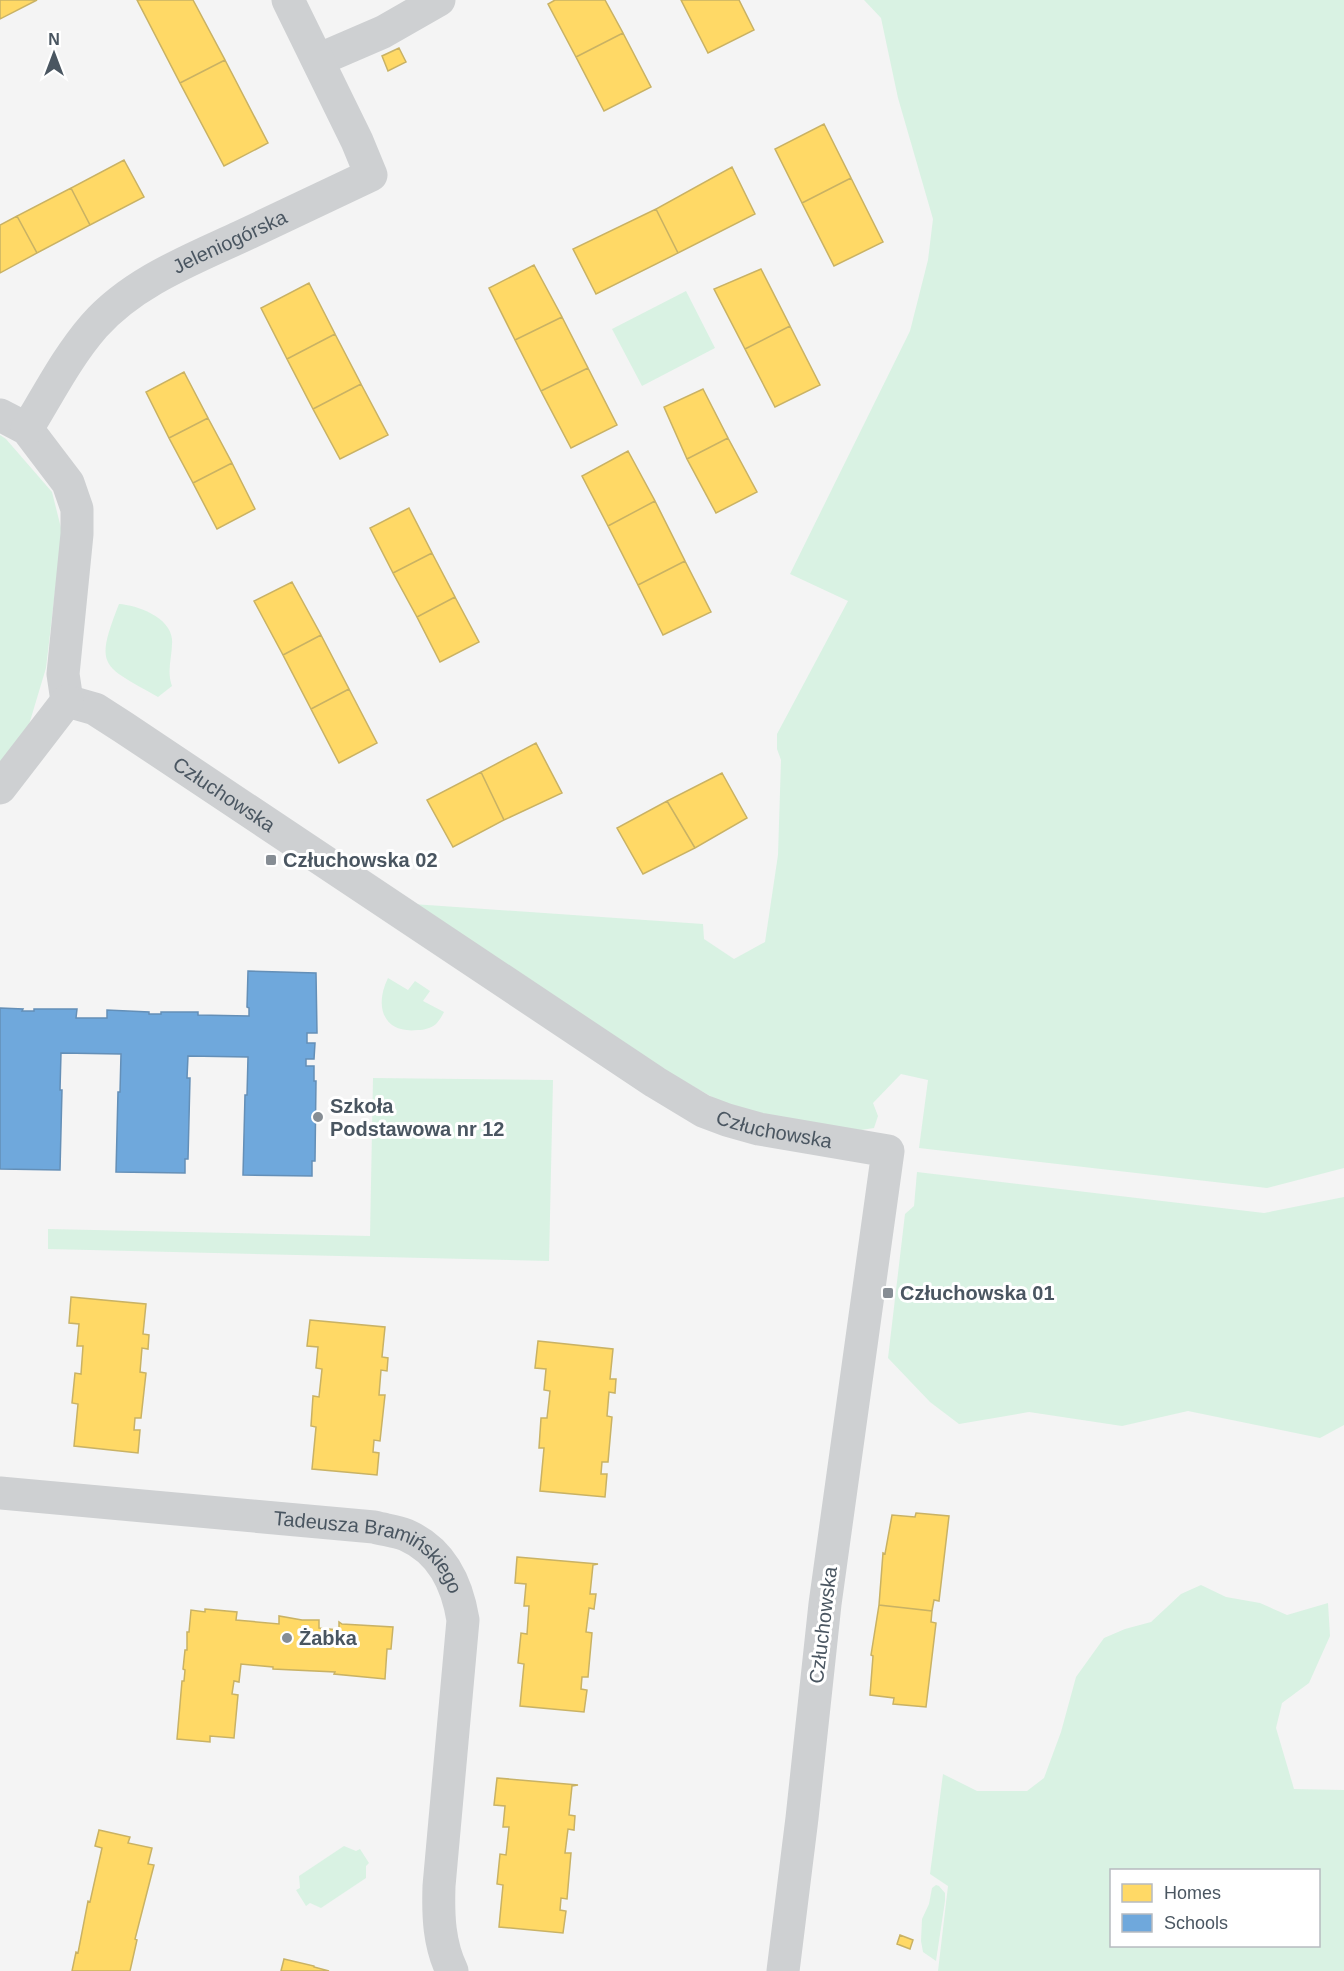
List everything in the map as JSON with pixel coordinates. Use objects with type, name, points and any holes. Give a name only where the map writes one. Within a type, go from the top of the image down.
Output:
[{"type":"street","name":"Jeleniogórska","points":[[67,701],[63,675],[77,534],[77,509],[68,483],[13,422],[71,356],[93,327],[112,308],[136,290],[187,261],[372,175],[288,0]]},
{"type":"street","points":[[318,60],[383,32],[440,0]]},
{"type":"street","points":[[0,788],[67,701]]},
{"type":"street","name":"Człuchowska","points":[[67,701],[95,709],[114,721],[635,1069],[703,1111],[759,1129],[888,1151],[825,1604],[783,1971]]},
{"type":"street","name":"Tadeusza Bramińskiego","points":[[0,1493],[375,1527],[406,1535],[429,1550],[447,1569],[460,1599],[463,1620],[439,1886],[438,1919],[442,1942],[452,1971]]},
{"type":"green space","points":[[864,0],[1344,0],[1344,1168],[1267,1188],[919,1148],[928,1080],[901,1074],[873,1103],[878,1116],[874,1128],[855,1131],[747,1111],[719,1101],[659,1067],[413,904],[703,924],[704,939],[734,959],[765,942],[778,855],[781,760],[777,749],[777,734],[848,601],[790,574],[910,331],[928,260],[933,219],[898,98],[881,18]]},
{"type":"green space","points":[[686,291],[715,348],[642,386],[612,329]]},
{"type":"green space","points":[[0,435],[52,492],[62,532],[46,668],[28,728],[0,765]]},
{"type":"green space","points":[[119,604],[135,607],[151,614],[165,624],[170,631],[172,686],[158,697],[125,678],[108,662],[107,641]]},
{"type":"green space","points":[[388,978],[408,990],[415,981],[430,991],[423,1001],[444,1012],[436,1024],[420,1030],[406,1030],[389,1023],[382,1008],[384,988]]},
{"type":"green space","points":[[373,1078],[553,1080],[549,1261],[48,1249],[48,1229],[370,1236]]},
{"type":"green space","points":[[917,1172],[1264,1213],[1344,1197],[1344,1425],[1320,1438],[1188,1411],[1122,1426],[1029,1412],[959,1424],[930,1402],[888,1358],[905,1214],[914,1206]]},
{"type":"green space","points":[[1201,1585],[1226,1597],[1260,1603],[1287,1615],[1328,1603],[1330,1636],[1309,1683],[1282,1703],[1276,1728],[1294,1789],[1344,1790],[1344,1971],[938,1971],[948,1886],[930,1874],[943,1774],[977,1791],[1027,1791],[1044,1778],[1061,1732],[1076,1677],[1104,1638],[1151,1622],[1181,1594]]},
{"type":"green space","points":[[344,1846],[356,1851],[360,1849],[369,1863],[366,1866],[366,1878],[321,1908],[310,1903],[306,1906],[296,1890],[300,1888],[299,1876]]},
{"type":"green space","points":[[936,1885],[945,1893],[945,1901],[936,1961],[923,1952],[921,1941],[922,1919],[929,1904],[932,1888]]},
{"type":"building: Homes","points":[[0,0],[37,0],[0,19]]},
{"type":"building: Homes","points":[[137,0],[193,0],[225,60],[180,83]]},
{"type":"building: Homes","points":[[555,0],[605,0],[623,33],[576,57],[548,4]]},
{"type":"building: Homes","points":[[681,0],[739,0],[754,30],[708,53]]},
{"type":"building: Homes","points":[[623,33],[651,87],[604,111],[576,57]]},
{"type":"building: Homes","points":[[399,48],[406,62],[388,71],[382,56]]},
{"type":"building: Homes","points":[[225,60],[268,143],[224,166],[180,83]]},
{"type":"building: Homes","points":[[824,124],[851,178],[802,203],[775,149]]},
{"type":"building: Homes","points":[[124,160],[144,197],[90,225],[71,188]]},
{"type":"building: Homes","points":[[732,167],[755,214],[678,253],[656,209]]},
{"type":"building: Homes","points":[[851,178],[883,242],[834,266],[802,203]]},
{"type":"building: Homes","points":[[71,188],[90,225],[37,253],[17,216]]},
{"type":"building: Homes","points":[[656,209],[678,253],[596,294],[573,249]]},
{"type":"building: Homes","points":[[17,216],[37,253],[0,273],[0,225]]},
{"type":"building: Homes","points":[[534,265],[562,317],[515,340],[489,288]]},
{"type":"building: Homes","points":[[761,269],[790,326],[745,349],[714,289]]},
{"type":"building: Homes","points":[[309,283],[335,334],[287,359],[261,308]]},
{"type":"building: Homes","points":[[562,317],[588,368],[541,391],[515,340]]},
{"type":"building: Homes","points":[[790,326],[820,385],[775,407],[745,349]]},
{"type":"building: Homes","points":[[335,334],[361,384],[313,409],[287,359]]},
{"type":"building: Homes","points":[[588,368],[617,425],[571,448],[541,391]]},
{"type":"building: Homes","points":[[184,372],[208,418],[169,438],[146,392]]},
{"type":"building: Homes","points":[[361,384],[388,435],[340,459],[313,409]]},
{"type":"building: Homes","points":[[703,389],[728,438],[687,459],[664,407]]},
{"type":"building: Homes","points":[[208,418],[232,463],[193,483],[169,438]]},
{"type":"building: Homes","points":[[728,438],[757,492],[716,513],[687,459]]},
{"type":"building: Homes","points":[[628,451],[655,501],[608,526],[582,476]]},
{"type":"building: Homes","points":[[232,463],[255,509],[217,529],[193,483]]},
{"type":"building: Homes","points":[[655,501],[685,561],[638,585],[608,526]]},
{"type":"building: Homes","points":[[409,508],[432,553],[393,573],[370,528]]},
{"type":"building: Homes","points":[[432,553],[455,597],[417,617],[393,573]]},
{"type":"building: Homes","points":[[685,561],[711,612],[663,635],[638,585]]},
{"type":"building: Homes","points":[[292,582],[321,635],[283,655],[254,601]]},
{"type":"building: Homes","points":[[455,597],[479,642],[440,662],[417,617]]},
{"type":"building: Homes","points":[[321,635],[349,689],[311,709],[283,655]]},
{"type":"building: Homes","points":[[349,689],[377,743],[339,763],[311,709]]},
{"type":"building: Homes","points":[[536,743],[562,793],[504,820],[481,772]]},
{"type":"building: Homes","points":[[481,772],[504,820],[453,847],[427,800]]},
{"type":"building: Homes","points":[[722,773],[747,818],[695,848],[667,801]]},
{"type":"building: Homes","points":[[667,801],[695,848],[643,874],[617,828]]},
{"type":"building: Homes","points":[[71,1297],[146,1304],[143,1334],[149,1335],[148,1349],[142,1348],[140,1372],[146,1373],[141,1418],[135,1418],[134,1430],[140,1430],[138,1453],[74,1446],[78,1404],[72,1403],[75,1373],[81,1374],[83,1346],[77,1346],[79,1324],[69,1323]]},
{"type":"building: Homes","points":[[310,1320],[385,1327],[382,1357],[388,1358],[387,1371],[381,1370],[379,1395],[385,1395],[380,1441],[374,1440],[373,1452],[379,1453],[377,1475],[312,1469],[316,1427],[311,1426],[313,1396],[319,1397],[322,1369],[316,1368],[318,1347],[307,1346]]},
{"type":"building: Homes","points":[[538,1341],[613,1349],[610,1379],[616,1379],[615,1393],[609,1392],[607,1416],[612,1417],[608,1462],[602,1462],[601,1474],[607,1474],[605,1497],[540,1491],[544,1448],[539,1448],[541,1418],[547,1418],[550,1391],[544,1390],[546,1369],[535,1368]]},
{"type":"building: Homes","points":[[916,1513],[949,1516],[939,1601],[934,1600],[932,1611],[879,1605],[883,1553],[885,1554],[892,1515],[915,1517]]},
{"type":"building: Homes","points":[[517,1557],[598,1564],[593,1565],[590,1594],[596,1594],[594,1609],[589,1608],[586,1632],[592,1633],[588,1677],[582,1677],[581,1689],[587,1690],[584,1712],[520,1706],[524,1664],[518,1663],[521,1633],[527,1634],[529,1606],[524,1606],[526,1584],[515,1583]]},
{"type":"building: Homes","points":[[879,1605],[932,1611],[931,1622],[936,1623],[926,1707],[893,1704],[894,1698],[870,1695],[873,1656],[871,1655]]},
{"type":"building: Homes","points":[[205,1609],[237,1612],[236,1620],[279,1624],[279,1616],[319,1620],[319,1628],[339,1630],[339,1622],[393,1627],[391,1649],[387,1649],[385,1679],[241,1664],[239,1682],[234,1681],[232,1694],[238,1695],[234,1738],[210,1736],[210,1742],[177,1739],[191,1610],[205,1612]]},
{"type":"building: Homes","points":[[497,1778],[578,1785],[572,1786],[569,1815],[575,1816],[574,1830],[568,1829],[565,1853],[571,1853],[567,1899],[561,1898],[560,1910],[566,1911],[563,1933],[499,1927],[503,1885],[497,1884],[500,1854],[506,1855],[509,1827],[503,1827],[505,1806],[494,1805]]},
{"type":"building: Homes","points":[[99,1830],[130,1837],[128,1843],[152,1848],[148,1864],[154,1865],[135,1939],[137,1940],[130,1971],[72,1971],[102,1848],[95,1846]]},
{"type":"building: Homes","points":[[900,1935],[913,1940],[910,1949],[897,1944]]},
{"type":"building: Homes","points":[[284,1959],[314,1966],[329,1971],[281,1971]]},
{"type":"building: Schools","points":[[248,971],[316,973],[317,1033],[307,1033],[307,1043],[315,1043],[314,1059],[306,1059],[306,1066],[314,1066],[314,1081],[316,1081],[315,1161],[312,1161],[312,1176],[243,1175],[248,1057],[188,1056],[187,1078],[190,1078],[188,1159],[185,1159],[185,1173],[116,1172],[121,1054],[61,1053],[60,1170],[0,1169],[0,1008],[23,1009],[22,1011],[77,1009],[76,1018],[107,1018],[107,1010],[149,1012],[149,1014],[198,1012],[198,1015],[249,1016]]},
{"type":"place","name":"Człuchowska 02","points":[[271,860]]},
{"type":"place","name":"Szkoła Podstawowa nr 12","points":[[318,1117]]},
{"type":"place","name":"Człuchowska 01","points":[[888,1293]]},
{"type":"place","name":"Żabka","points":[[287,1638]]}]
